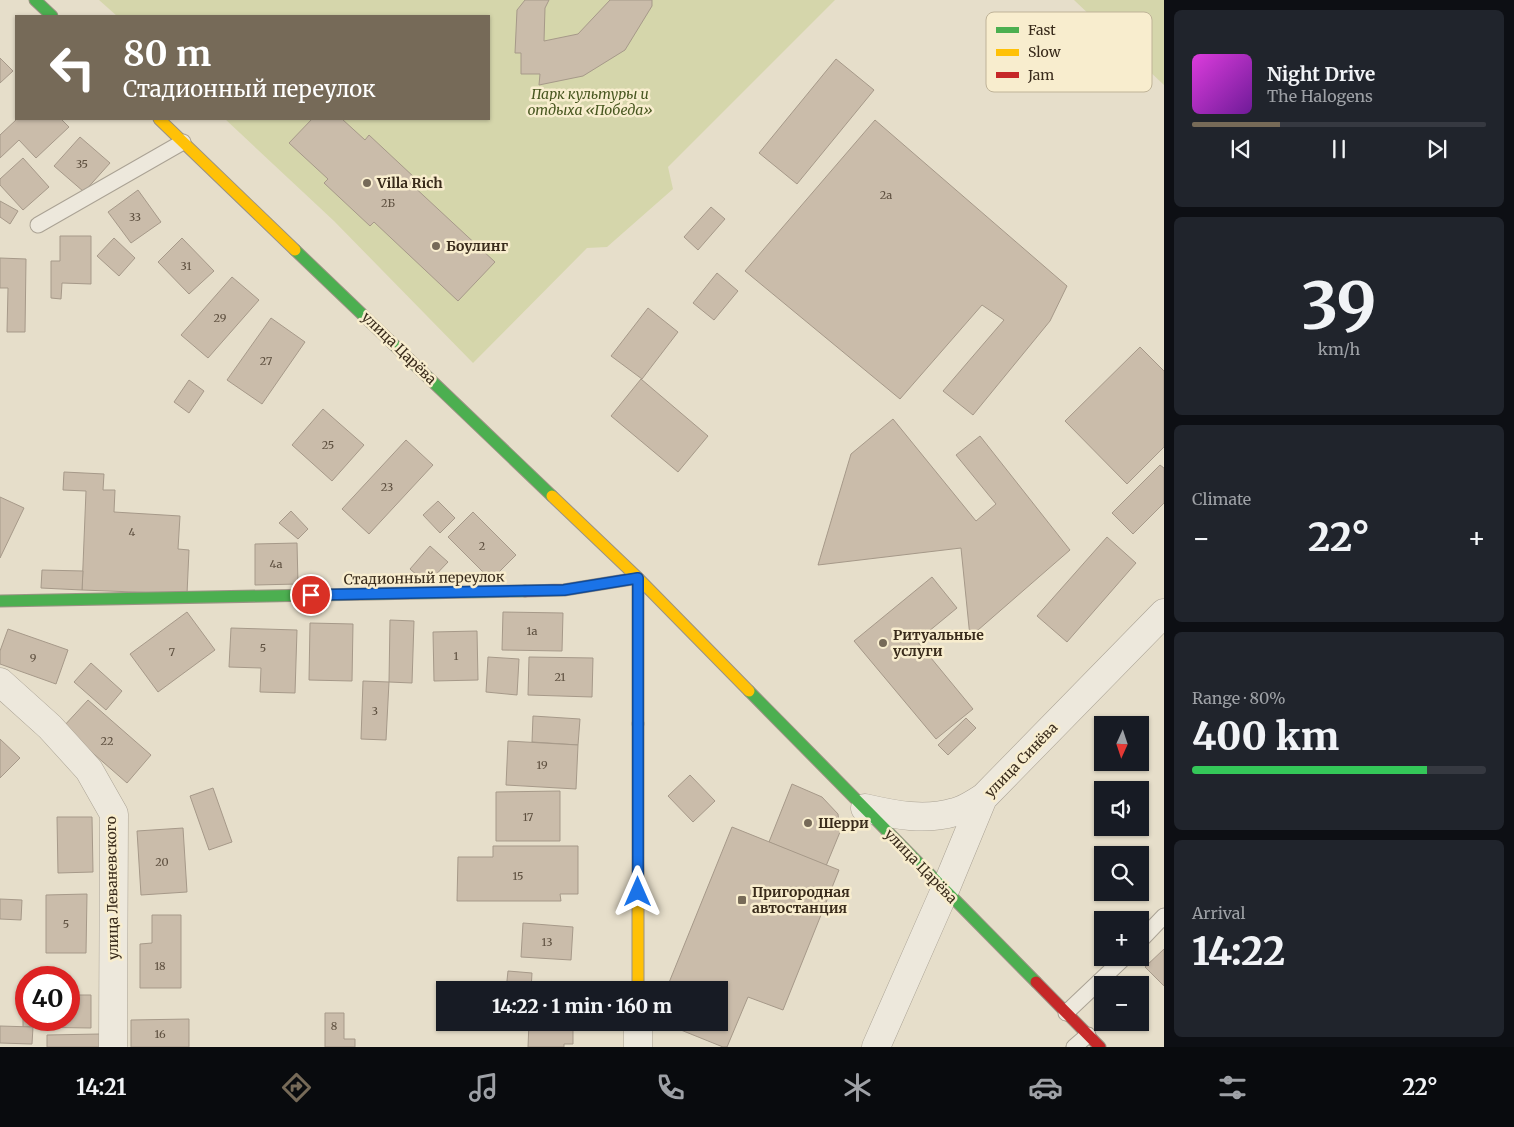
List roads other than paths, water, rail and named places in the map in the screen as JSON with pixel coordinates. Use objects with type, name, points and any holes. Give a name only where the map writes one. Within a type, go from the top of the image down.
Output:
[{"type":"main road","points":[[35,0],[51,15]]},
{"type":"main road","name":"улица Царёва","points":[[160,120],[638,578],[1100,1047]]},
{"type":"main road","points":[[638,578],[638,981]]},
{"type":"main road","name":"Стадионный переулок","points":[[0,601],[564,590],[638,578]]},
{"type":"street","name":"улица Синёва","points":[[876,1047],[983,798],[1164,613]]},
{"type":"street","name":"улица Леваневского","points":[[0,682],[50,727],[88,770],[114,814],[113,1047]]},
{"type":"street","points":[[865,808],[897,815],[927,817],[956,812],[983,798]]},
{"type":"street","points":[[638,1031],[638,1047]]},
{"type":"lane","points":[[38,225],[183,142]]},
{"type":"lane","points":[[1149,932],[1164,916]]},
{"type":"lane","points":[[1066,1013],[1116,966]]},
{"type":"lane","points":[[1074,1047],[1088,1035]]},
{"type":"place","name":"Villa Rich","points":[[367,183]]},
{"type":"place","name":"Боулинг","points":[[436,246]]},
{"type":"place","name":"Ритуальные услуги","points":[[883,643]]},
{"type":"place","name":"Шерри","points":[[808,823]]},
{"type":"place","name":"Пригородная автостанция","points":[[742,900]]},
{"type":"park label","name":"Парк культуры и отдыха «Победа»","points":[[590,102]]}]
